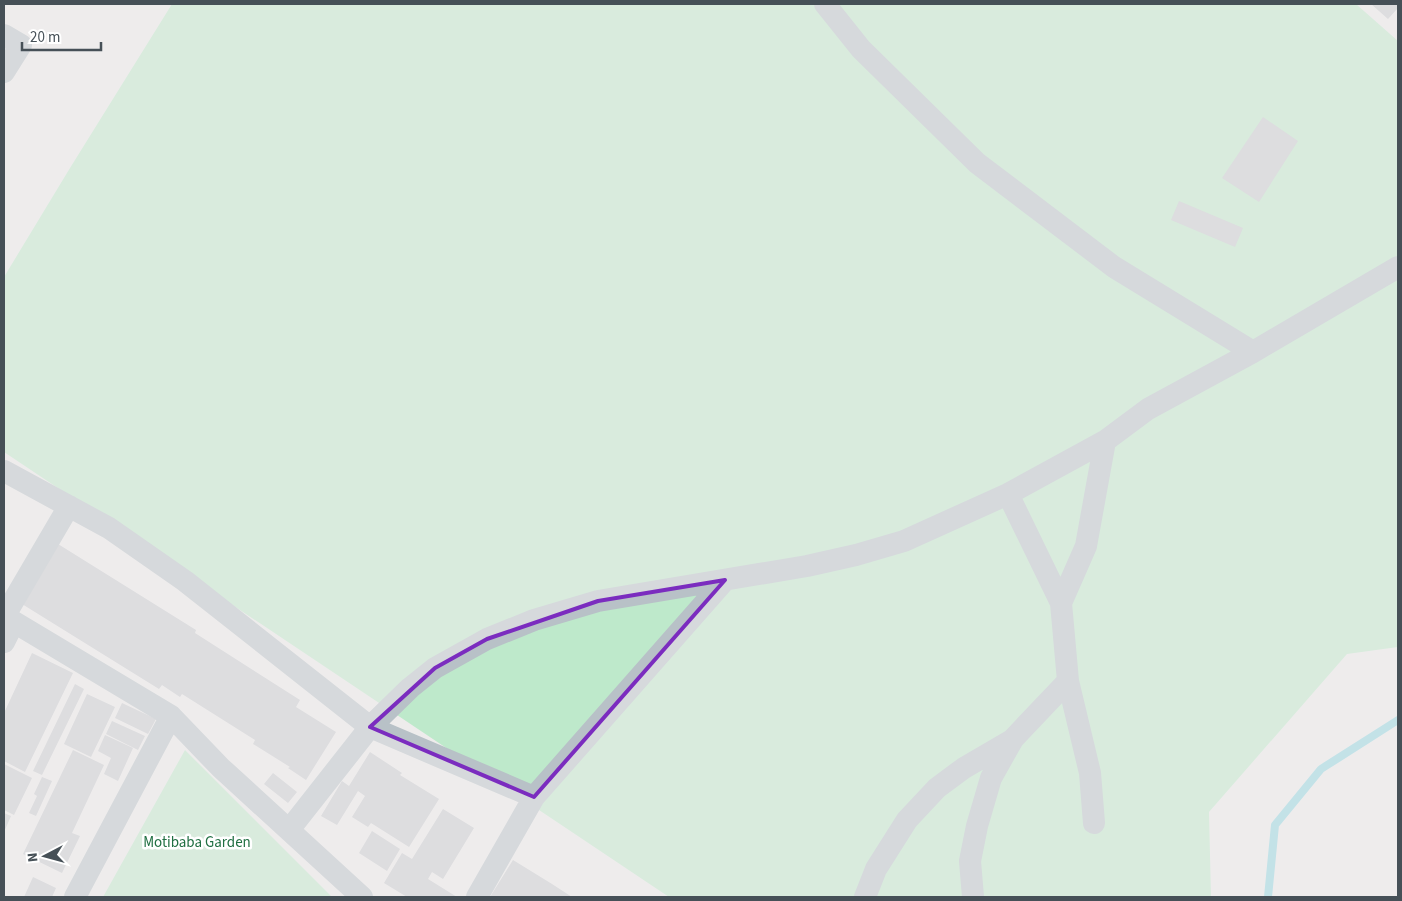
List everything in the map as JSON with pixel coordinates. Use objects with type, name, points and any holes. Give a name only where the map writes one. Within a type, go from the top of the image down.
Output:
[{"type":"street","points":[[825,4],[861,49],[977,163],[1114,267],[1253,352]]},
{"type":"street","points":[[4,35],[21,45],[4,72]]},
{"type":"street","points":[[289,830],[370,727],[410,688],[435,668],[495,636],[534,620],[598,601],[807,566],[856,555],[904,541],[1008,494],[1105,441],[1148,409],[1253,352],[1398,267]]},
{"type":"street","points":[[1061,603],[1086,546],[1105,441]]},
{"type":"street","points":[[4,471],[109,528],[185,580],[370,727],[534,797]]},
{"type":"street","points":[[1008,494],[1061,603],[1068,681],[1090,773],[1094,823]]},
{"type":"street","points":[[4,642],[7,618],[69,506]]},
{"type":"street","points":[[477,897],[534,797],[725,580]]},
{"type":"street","points":[[7,618],[171,716],[221,768],[362,897]]},
{"type":"street","points":[[973,897],[970,861],[977,826],[991,778],[1013,739],[1068,681]]},
{"type":"street","points":[[75,897],[171,716]]},
{"type":"street","points":[[865,897],[876,869],[907,820],[937,788],[964,768],[1013,739]]},
{"type":"highlighted area","points":[[725,580],[534,797],[370,727],[435,668],[487,639],[598,601]]},
{"type":"green space","points":[[172,4],[1356,4],[1398,41],[1398,647],[1347,654],[1209,812],[1211,897],[669,897],[4,452],[4,277]]},
{"type":"green space","name":"Motibaba Garden","points":[[185,750],[332,897],[103,897]]},
{"type":"building","points":[[1371,4],[1398,4],[1398,8],[1388,19]]},
{"type":"building","points":[[1263,117],[1298,141],[1259,202],[1222,178]]},
{"type":"building","points":[[1179,201],[1243,228],[1235,247],[1171,220]]},
{"type":"building","points":[[58,544],[196,630],[195,633],[300,700],[296,707],[336,732],[306,780],[288,768],[290,767],[253,744],[255,740],[182,694],[180,697],[162,685],[159,689],[22,604]]},
{"type":"building","points":[[32,653],[73,673],[25,772],[4,761],[4,713]]},
{"type":"building","points":[[75,684],[84,689],[42,775],[33,771]]},
{"type":"building","points":[[87,694],[115,707],[91,757],[64,744]]},
{"type":"building","points":[[122,703],[156,719],[148,734],[115,718]]},
{"type":"building","points":[[112,721],[145,736],[138,750],[106,734]]},
{"type":"building","points":[[105,735],[133,748],[118,781],[104,774],[111,758],[98,751]]},
{"type":"building","points":[[73,750],[104,765],[72,833],[80,836],[62,873],[23,854]]},
{"type":"building","points":[[370,752],[402,773],[400,775],[439,799],[409,847],[371,823],[368,827],[352,817],[365,796],[358,791],[337,825],[321,816],[342,781],[349,786]]},
{"type":"building","points":[[4,764],[32,778],[14,815],[4,810]]},
{"type":"building","points":[[273,773],[297,792],[288,803],[264,784]]},
{"type":"building","points":[[42,777],[52,781],[36,816],[29,813],[37,796],[34,794]]},
{"type":"building","points":[[443,809],[474,828],[443,879],[432,872],[428,879],[457,897],[407,897],[384,883],[402,853],[412,859]]},
{"type":"building","points":[[4,813],[11,816],[4,832]]},
{"type":"building","points":[[372,831],[400,849],[387,871],[359,853]]},
{"type":"building","points":[[513,860],[552,884],[572,897],[490,897]]},
{"type":"building","points":[[33,877],[56,888],[52,897],[24,897]]},
{"type":"waterway","points":[[1268,897],[1275,825],[1321,769],[1398,720]]}]
